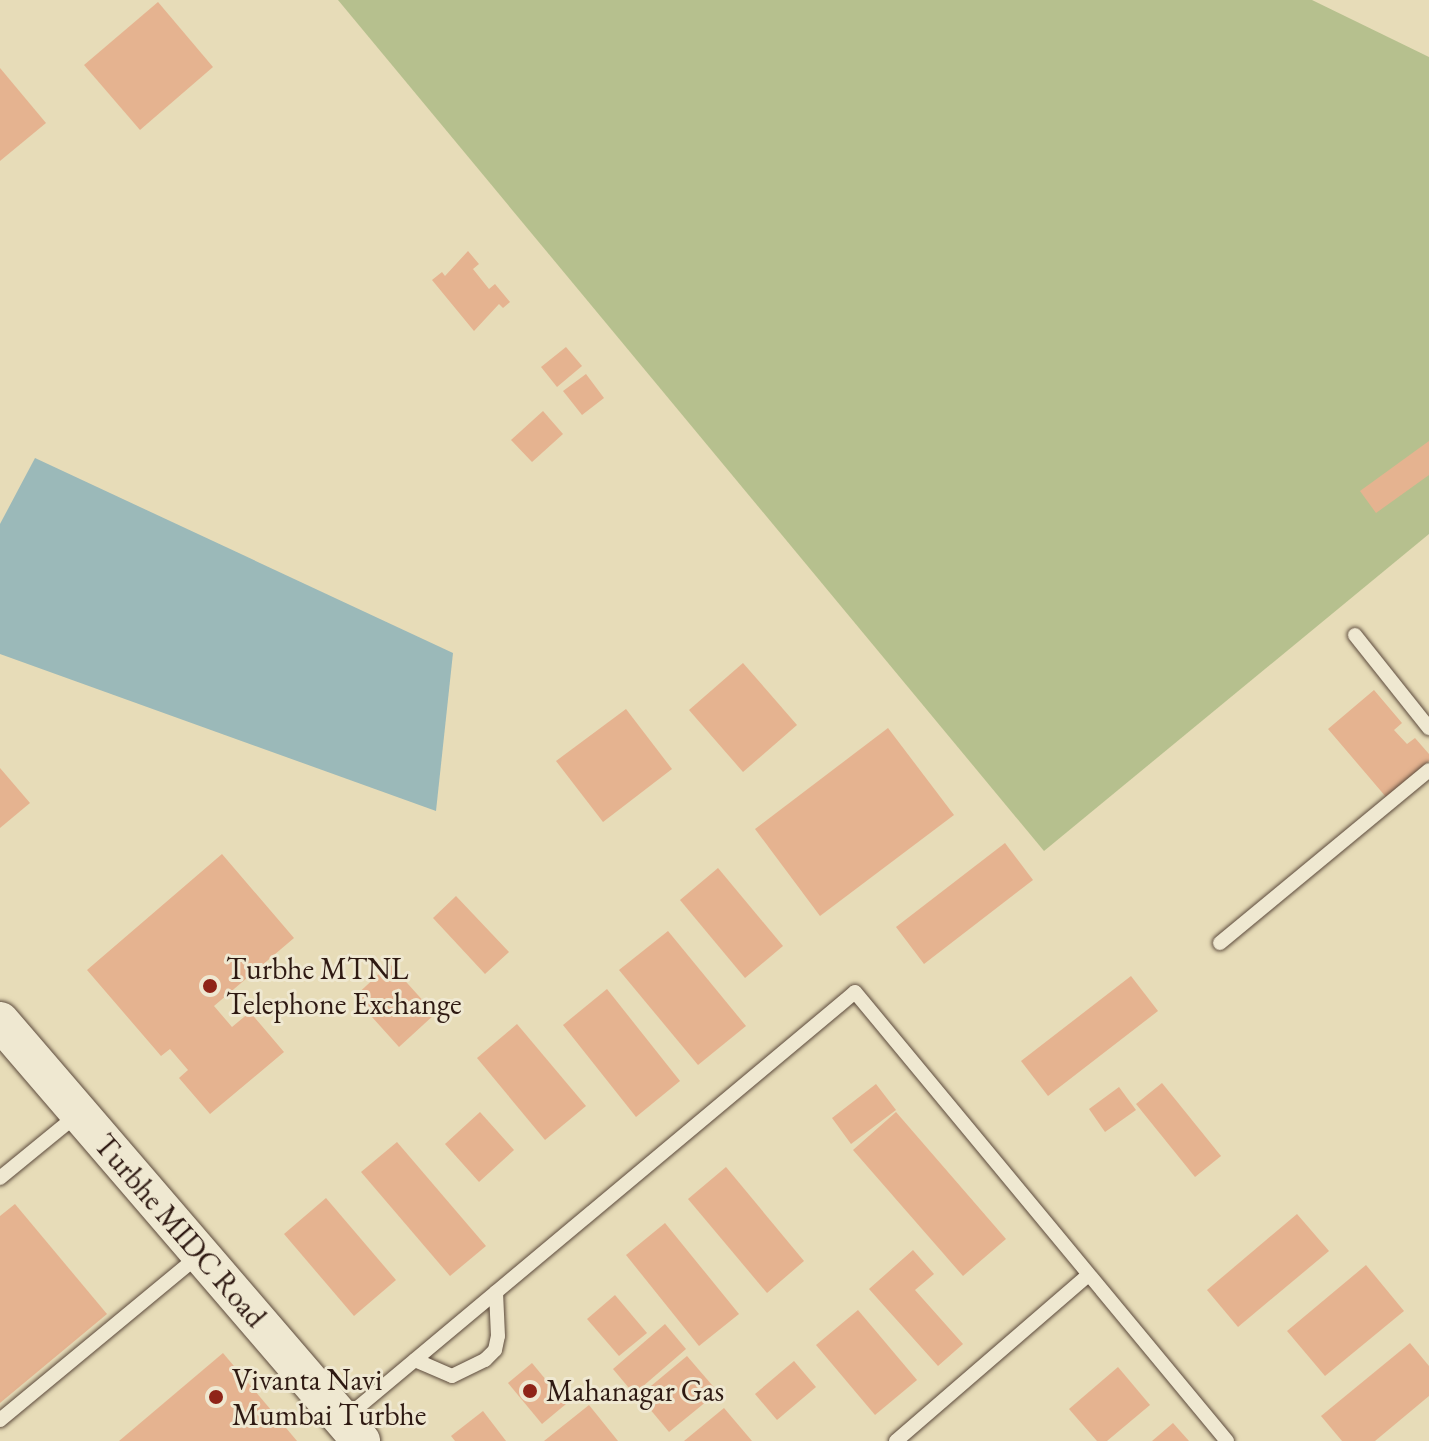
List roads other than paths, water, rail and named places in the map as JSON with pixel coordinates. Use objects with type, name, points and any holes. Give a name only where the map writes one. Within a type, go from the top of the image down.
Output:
[{"type":"street","name":"Turbhe MIDC Road","points":[[0,1021],[352,1431]]},
{"type":"lane","points":[[1355,635],[1429,728]]},
{"type":"lane","points":[[1220,943],[1429,770]]},
{"type":"lane","points":[[352,1431],[415,1360],[855,992],[1227,1441]]},
{"type":"lane","points":[[0,1178],[79,1113]]},
{"type":"lane","points":[[0,1420],[201,1254]]},
{"type":"lane","points":[[896,1441],[1088,1275]]},
{"type":"lane","points":[[415,1360],[452,1376],[485,1360],[495,1350],[498,1336],[496,1292]]},
{"type":"water","points":[[35,458],[453,653],[436,811],[0,654],[0,524]]},
{"type":"place","name":"Turbhe MTNL Telephone Exchange","points":[[210,986]]},
{"type":"place","name":"Mahanagar Gas","points":[[530,1391]]},
{"type":"place","name":"Vivanta Navi Mumbai Turbhe","points":[[216,1397]]}]
